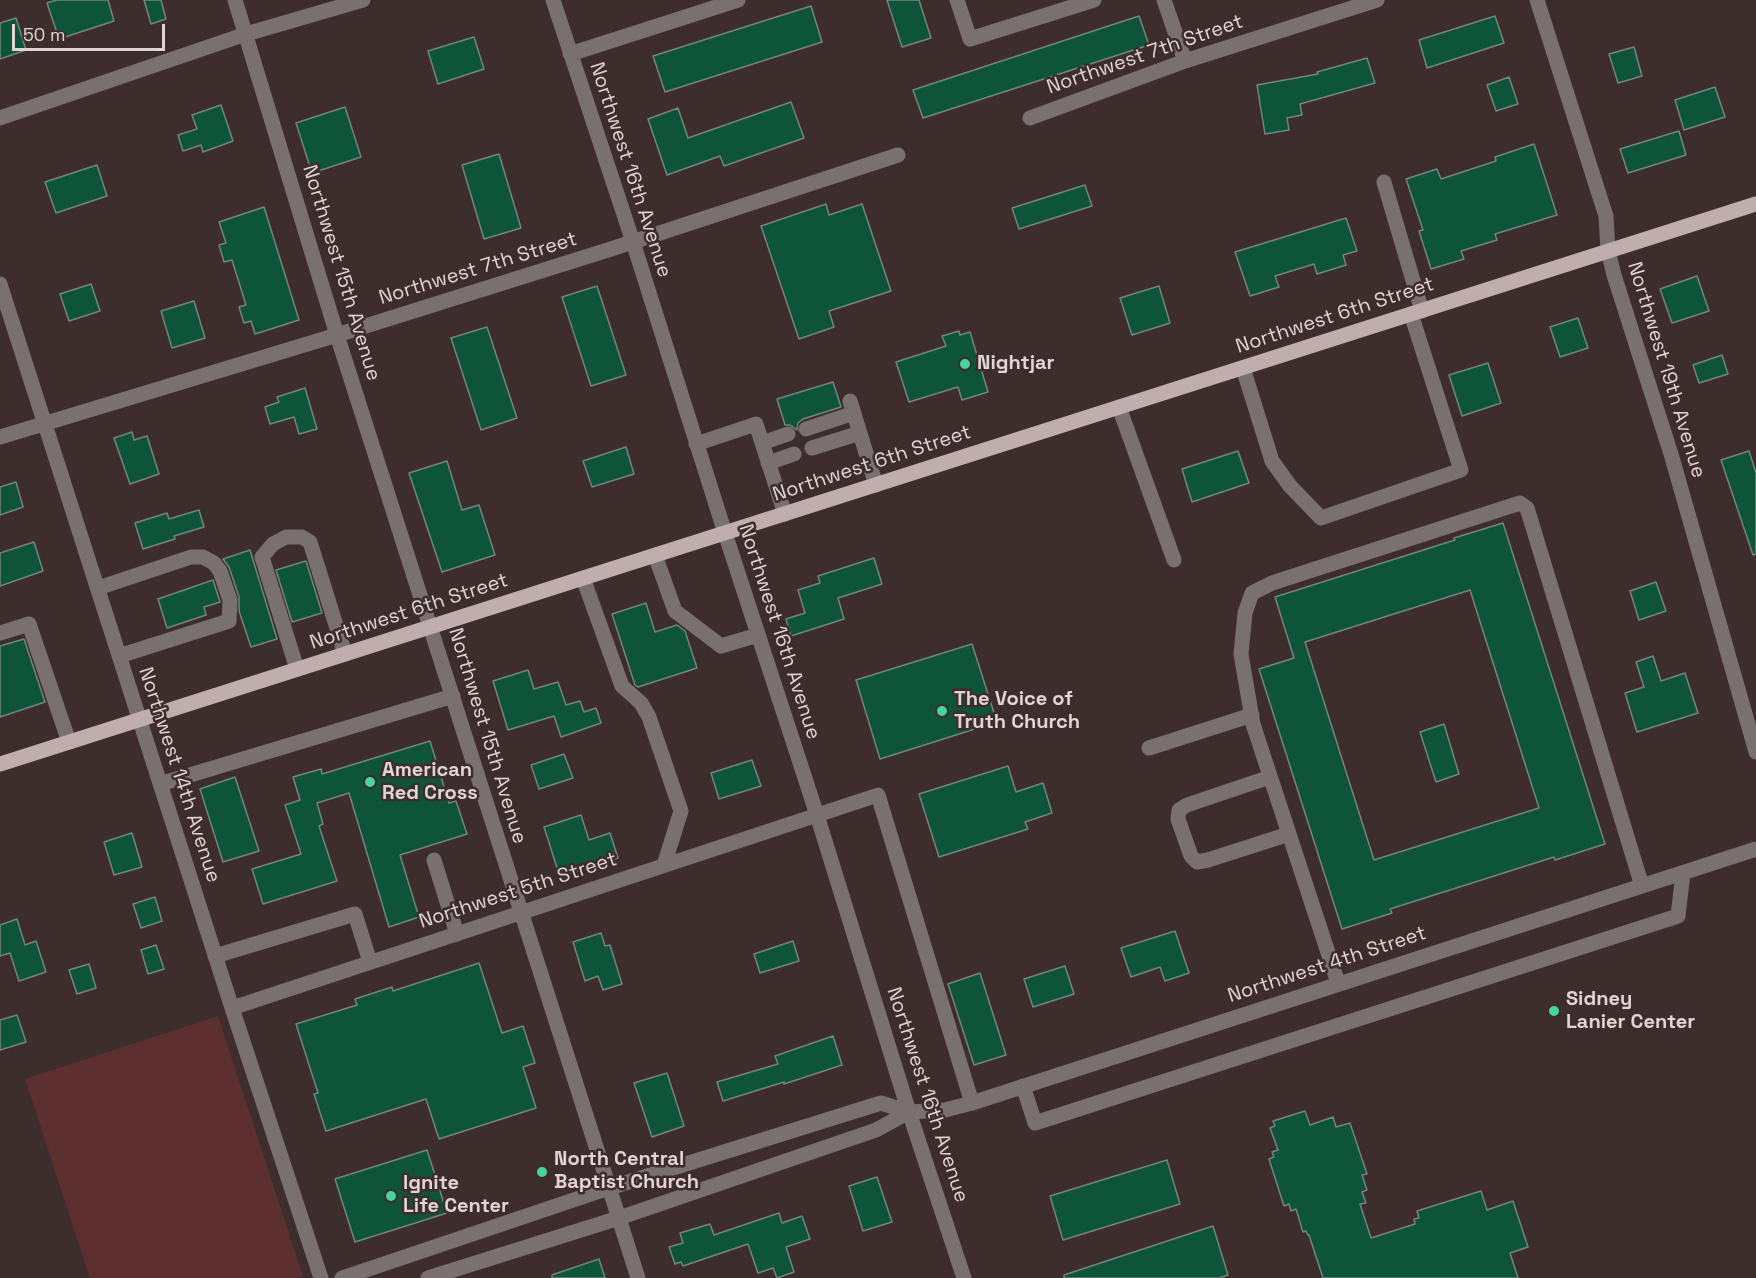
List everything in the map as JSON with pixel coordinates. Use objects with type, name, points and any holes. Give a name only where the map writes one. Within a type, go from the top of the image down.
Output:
[{"type":"main road","name":"Northwest 6th Street","points":[[0,764],[1756,204]]},
{"type":"street","name":"Northwest 15th Avenue","points":[[235,0],[337,335],[639,1278]]},
{"type":"street","points":[[0,118],[246,34],[363,0]]},
{"type":"street","name":"Northwest 16th Avenue","points":[[553,0],[633,242],[817,815],[909,1112],[964,1278]]},
{"type":"street","points":[[570,54],[738,0]]},
{"type":"street","points":[[957,0],[970,39],[1094,0]]},
{"type":"street","points":[[1164,0],[1185,61]]},
{"type":"street","name":"Northwest 7th Street","points":[[1030,118],[1185,61],[1377,0]]},
{"type":"street","name":"Northwest 19th Avenue","points":[[1537,0],[1606,216],[1608,251],[1671,454],[1756,752]]},
{"type":"street","name":"Northwest 7th Street","points":[[0,437],[337,335],[633,242],[898,155]]},
{"type":"street","points":[[1243,368],[1272,461],[1290,486],[1321,518],[1461,470],[1416,312],[1384,182]]},
{"type":"street","name":"Northwest 14th Avenue","points":[[0,284],[215,956],[321,1278]]},
{"type":"street","points":[[806,429],[852,407],[876,485]]},
{"type":"street","points":[[1119,407],[1174,560]]},
{"type":"street","points":[[696,444],[756,424],[785,514]]},
{"type":"street","points":[[812,448],[860,433]]},
{"type":"street","points":[[762,443],[788,434]]},
{"type":"street","points":[[768,463],[794,454]]},
{"type":"street","points":[[1338,983],[1288,834],[1252,715],[1241,654],[1245,613],[1252,593],[1272,583],[1520,503],[1527,508],[1642,886]]},
{"type":"street","points":[[297,669],[262,557],[273,544],[286,537],[302,537],[310,542],[345,654]]},
{"type":"street","points":[[655,555],[675,611],[684,618],[721,646],[758,635]]},
{"type":"street","points":[[98,588],[191,557],[203,557],[214,562],[230,600],[229,621],[119,656]]},
{"type":"street","points":[[583,578],[622,686],[641,704],[649,717],[681,811],[664,865]]},
{"type":"street","points":[[0,633],[29,624],[69,742]]},
{"type":"street","points":[[160,784],[453,696]]},
{"type":"street","points":[[1149,748],[1252,715]]},
{"type":"street","points":[[1270,777],[1187,805],[1179,810],[1178,819],[1191,856],[1197,862],[1288,834]]},
{"type":"street","name":"Northwest 5th Street","points":[[232,1008],[878,795],[972,1103]]},
{"type":"street","name":"Northwest 4th Street","points":[[342,1278],[609,1188],[882,1103],[909,1112],[945,1110],[972,1103],[1756,849]]},
{"type":"street","points":[[434,860],[457,933]]},
{"type":"street","points":[[1023,1086],[1035,1123],[1678,916],[1683,873]]},
{"type":"street","points":[[215,956],[355,914],[370,962]]},
{"type":"street","name":"Northwest 4th Street","points":[[428,1278],[619,1218],[876,1130],[909,1112]]},
{"type":"shaded area","points":[[218,1016],[303,1276],[296,1278],[90,1278],[25,1079]]},
{"type":"building","points":[[57,0],[108,0],[114,21],[59,39],[47,3]]},
{"type":"building","points":[[144,0],[161,0],[166,19],[151,24]]},
{"type":"building","points":[[887,0],[919,0],[931,38],[902,47]]},
{"type":"building","points":[[811,6],[822,42],[665,92],[653,56]]},
{"type":"building","points":[[1139,16],[1149,45],[923,118],[913,90]]},
{"type":"building","points":[[1495,16],[1504,43],[1427,68],[1419,40]]},
{"type":"building","points":[[16,18],[26,50],[0,59],[0,23]]},
{"type":"building","points":[[474,37],[484,69],[438,84],[428,51]]},
{"type":"building","points":[[1634,47],[1642,76],[1618,83],[1609,54]]},
{"type":"building","points":[[1367,58],[1375,83],[1300,104],[1302,115],[1287,118],[1289,130],[1265,134],[1257,85],[1318,74],[1317,72]]},
{"type":"building","points":[[1509,77],[1518,104],[1496,111],[1487,85]]},
{"type":"building","points":[[1715,87],[1725,117],[1684,130],[1675,100]]},
{"type":"building","points":[[791,102],[804,138],[724,166],[720,156],[667,175],[648,119],[678,108],[688,138]]},
{"type":"building","points":[[221,105],[233,141],[203,152],[201,145],[183,151],[178,135],[197,129],[192,115]]},
{"type":"building","points":[[345,107],[361,157],[312,173],[296,123]]},
{"type":"building","points":[[1679,131],[1686,155],[1628,173],[1620,149]]},
{"type":"building","points":[[1534,144],[1557,215],[1495,234],[1497,240],[1461,251],[1464,259],[1431,269],[1419,231],[1423,230],[1406,179],[1437,169],[1441,179],[1496,161],[1495,157]]},
{"type":"building","points":[[499,154],[521,228],[484,239],[462,165]]},
{"type":"building","points":[[97,165],[107,196],[56,213],[45,182]]},
{"type":"building","points":[[1085,185],[1092,206],[1019,229],[1012,208]]},
{"type":"building","points":[[826,204],[829,215],[862,204],[891,291],[829,311],[834,327],[799,339],[761,226]]},
{"type":"building","points":[[264,207],[299,320],[255,334],[251,321],[244,323],[239,307],[246,305],[232,260],[224,262],[219,245],[226,243],[219,222]]},
{"type":"building","points":[[1346,218],[1357,251],[1343,255],[1346,265],[1317,274],[1314,264],[1275,276],[1279,287],[1250,296],[1235,252]]},
{"type":"building","points":[[1697,276],[1709,311],[1672,323],[1660,289]]},
{"type":"building","points":[[91,284],[100,311],[69,321],[60,294]]},
{"type":"building","points":[[597,286],[626,375],[591,386],[562,297]]},
{"type":"building","points":[[1159,286],[1170,323],[1132,335],[1120,298]]},
{"type":"building","points":[[194,301],[205,338],[172,348],[161,311]]},
{"type":"building","points":[[1578,318],[1588,348],[1560,357],[1550,327]]},
{"type":"building","points":[[487,327],[517,418],[481,430],[451,338]]},
{"type":"building","points":[[959,331],[960,335],[970,332],[988,392],[962,400],[958,387],[909,402],[896,362],[946,346],[942,336]]},
{"type":"building","points":[[1722,355],[1728,374],[1699,383],[1693,365]]},
{"type":"building","points":[[1488,363],[1501,403],[1462,416],[1449,375]]},
{"type":"building","points":[[833,382],[841,407],[803,419],[798,423],[797,430],[790,425],[785,425],[777,399]]},
{"type":"building","points":[[305,388],[317,429],[299,434],[294,417],[270,424],[265,407],[279,402],[277,397]]},
{"type":"building","points":[[132,432],[134,440],[147,436],[159,474],[130,484],[114,438]]},
{"type":"building","points":[[626,447],[634,474],[592,487],[583,461]]},
{"type":"building","points":[[1238,451],[1249,483],[1192,502],[1182,469]]},
{"type":"building","points":[[1749,451],[1756,473],[1756,554],[1753,555],[1721,460]]},
{"type":"building","points":[[447,461],[462,510],[479,505],[495,555],[442,572],[409,473]]},
{"type":"building","points":[[16,482],[23,507],[0,515],[0,487]]},
{"type":"building","points":[[199,510],[204,527],[143,549],[135,523],[167,513],[169,519]]},
{"type":"building","points":[[1503,523],[1605,844],[1555,860],[1554,857],[1390,909],[1392,913],[1342,929],[1259,669],[1294,658],[1275,597],[1455,540],[1454,538]],"holes":[[[1470,590],[1539,808],[1374,860],[1305,642]]]},
{"type":"building","points":[[34,542],[43,571],[0,586],[0,553]]},
{"type":"building","points":[[250,550],[277,639],[251,647],[239,611],[239,597],[229,567],[223,559]]},
{"type":"building","points":[[874,558],[882,584],[838,598],[844,619],[791,636],[786,619],[805,613],[798,590],[820,583],[818,576]]},
{"type":"building","points":[[306,561],[322,613],[292,622],[276,570]]},
{"type":"building","points":[[213,580],[220,602],[204,607],[206,615],[167,628],[158,599]]},
{"type":"building","points":[[1656,582],[1666,611],[1639,620],[1630,591]]},
{"type":"building","points":[[646,603],[655,632],[677,625],[685,631],[697,668],[638,687],[635,685],[612,614]]},
{"type":"building","points":[[24,639],[45,702],[0,717],[0,646]]},
{"type":"building","points":[[972,644],[997,722],[880,759],[856,680]]},
{"type":"building","points":[[1653,656],[1661,681],[1685,673],[1698,713],[1637,732],[1625,693],[1644,687],[1636,662]]},
{"type":"building","points":[[528,670],[534,689],[558,682],[566,705],[580,701],[584,712],[596,708],[601,723],[561,737],[554,716],[508,730],[493,681]]},
{"type":"building","points":[[1444,724],[1459,774],[1436,782],[1420,732]]},
{"type":"building","points":[[430,741],[449,803],[456,801],[467,834],[400,855],[419,917],[389,927],[349,793],[317,803],[323,824],[319,826],[337,881],[263,904],[252,869],[301,854],[285,805],[300,800],[293,777],[321,769],[322,774]]},
{"type":"building","points":[[564,754],[573,778],[539,789],[531,765]]},
{"type":"building","points":[[752,760],[761,786],[719,799],[711,773]]},
{"type":"building","points":[[1008,766],[1016,792],[1043,783],[1052,813],[1025,822],[1028,829],[939,857],[919,794]]},
{"type":"building","points":[[235,777],[259,851],[223,862],[200,789]]},
{"type":"building","points":[[581,815],[589,840],[610,833],[618,858],[560,877],[544,827]]},
{"type":"building","points":[[132,833],[142,867],[114,875],[104,842]]},
{"type":"building","points":[[155,897],[162,921],[141,928],[133,904]]},
{"type":"building","points":[[17,919],[25,945],[36,941],[46,972],[19,981],[10,953],[0,956],[0,925]]},
{"type":"building","points":[[1175,931],[1189,973],[1165,981],[1160,967],[1131,977],[1121,948]]},
{"type":"building","points":[[601,933],[605,946],[610,945],[622,984],[603,990],[598,976],[585,981],[573,942]]},
{"type":"building","points":[[793,941],[799,961],[760,973],[754,954]]},
{"type":"building","points":[[156,945],[164,969],[148,974],[141,950]]},
{"type":"building","points":[[479,963],[502,1033],[523,1026],[535,1063],[523,1067],[536,1108],[439,1139],[426,1099],[326,1131],[314,1094],[318,1093],[296,1024],[357,1005],[355,999],[392,987],[393,991]]},
{"type":"building","points":[[89,964],[96,988],[77,994],[69,970]]},
{"type":"building","points":[[1065,966],[1074,994],[1033,1007],[1024,979]]},
{"type":"building","points":[[980,973],[1006,1055],[974,1065],[948,984]]},
{"type":"building","points":[[17,1015],[26,1042],[0,1050],[0,1020]]},
{"type":"building","points":[[833,1036],[842,1065],[723,1101],[717,1082],[778,1064],[775,1056]]},
{"type":"building","points":[[667,1073],[684,1126],[652,1137],[634,1083]]},
{"type":"building","points":[[1305,1111],[1310,1125],[1333,1117],[1336,1127],[1350,1123],[1367,1174],[1362,1175],[1367,1190],[1362,1192],[1366,1203],[1360,1204],[1371,1238],[1415,1224],[1414,1219],[1419,1218],[1417,1211],[1481,1191],[1487,1210],[1513,1201],[1528,1247],[1510,1253],[1518,1278],[1323,1278],[1309,1235],[1306,1231],[1303,1232],[1296,1209],[1291,1211],[1289,1204],[1284,1206],[1269,1159],[1274,1157],[1272,1152],[1278,1150],[1270,1128],[1275,1126],[1273,1121]]},
{"type":"building","name":"Ignite Life Center","points":[[427,1150],[447,1213],[355,1242],[335,1179]]},
{"type":"building","points":[[1167,1160],[1180,1204],[1063,1240],[1050,1196]]},
{"type":"building","points":[[877,1177],[892,1222],[863,1231],[849,1186]]},
{"type":"building","points":[[779,1213],[782,1223],[802,1216],[810,1239],[786,1247],[794,1272],[777,1278],[773,1268],[758,1273],[748,1244],[683,1266],[681,1262],[675,1264],[669,1247],[683,1243],[680,1233],[710,1224],[714,1235]]},
{"type":"building","points":[[1213,1226],[1228,1275],[1219,1278],[1064,1278],[1064,1275]]},
{"type":"building","points":[[599,1259],[605,1278],[552,1278],[552,1275]]},
{"type":"place","name":"Nightjar","points":[[965,364]]},
{"type":"place","name":"The Voice of Truth Church","points":[[942,711]]},
{"type":"place","name":"American Red Cross","points":[[370,782]]},
{"type":"place","name":"Sidney Lanier Center","points":[[1554,1011]]},
{"type":"place","name":"North Central Baptist Church","points":[[542,1172]]},
{"type":"place","name":"Ignite Life Center","points":[[391,1196]]}]
